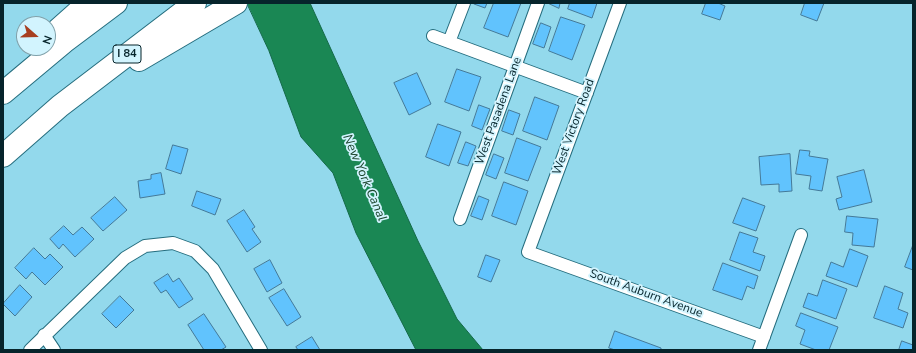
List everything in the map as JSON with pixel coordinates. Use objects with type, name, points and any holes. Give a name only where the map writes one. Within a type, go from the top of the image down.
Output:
[{"type":"highway","points":[[56,32],[88,3]]},
{"type":"highway","points":[[3,93],[64,42],[116,3]]},
{"type":"highway","name":"I 84","points":[[3,156],[60,106],[195,3]]},
{"type":"highway","points":[[60,106],[234,4]]},
{"type":"highway","points":[[3,83],[30,56]]},
{"type":"street","points":[[449,42],[464,3]]},
{"type":"street","name":"West Pasadena Lane","points":[[460,218],[538,3]]},
{"type":"street","name":"West Victory Road","points":[[528,252],[620,3]]},
{"type":"street","points":[[433,36],[587,93]]},
{"type":"street","points":[[759,350],[801,235]]},
{"type":"street","points":[[30,350],[125,258],[145,246],[173,243],[195,251],[213,269],[262,350]]},
{"type":"street","name":"South Auburn Avenue","points":[[528,252],[764,337]]},
{"type":"street","points":[[44,335],[54,350]]},
{"type":"water","name":"New York Canal","points":[[247,3],[310,3],[418,241],[457,319],[483,350],[416,350],[356,233],[333,173],[301,137],[269,51]]},
{"type":"building","points":[[474,3],[487,3],[485,8]]},
{"type":"building","points":[[494,3],[521,3],[508,37],[484,28]]},
{"type":"building","points":[[548,3],[560,3],[559,8]]},
{"type":"building","points":[[570,3],[597,3],[592,18],[568,9]]},
{"type":"building","points":[[706,3],[718,3],[725,6],[720,20],[702,14]]},
{"type":"building","points":[[805,3],[824,3],[817,21],[801,15]]},
{"type":"building","points":[[561,17],[585,25],[572,60],[549,51]]},
{"type":"building","points":[[541,23],[551,27],[544,48],[533,44]]},
{"type":"building","points":[[457,69],[481,77],[469,111],[445,102]]},
{"type":"building","points":[[417,73],[431,104],[409,115],[394,83]]},
{"type":"building","points":[[535,97],[559,106],[547,140],[523,131]]},
{"type":"building","points":[[479,105],[490,109],[482,130],[472,126]]},
{"type":"building","points":[[509,110],[520,114],[513,135],[502,131]]},
{"type":"building","points":[[438,124],[461,132],[449,166],[426,157]]},
{"type":"building","points":[[517,138],[541,147],[528,181],[505,173]]},
{"type":"building","points":[[466,142],[476,146],[468,166],[458,163]]},
{"type":"building","points":[[173,145],[188,149],[181,174],[166,169]]},
{"type":"building","points":[[800,150],[810,151],[809,156],[828,159],[822,191],[809,189],[811,176],[796,174]]},
{"type":"building","points":[[494,154],[504,158],[496,179],[486,175]]},
{"type":"building","points":[[790,154],[792,191],[779,192],[779,184],[761,185],[759,157]]},
{"type":"building","points":[[864,170],[872,202],[839,210],[836,199],[842,197],[837,177]]},
{"type":"building","points":[[161,173],[165,194],[140,198],[138,181],[151,179],[151,175]]},
{"type":"building","points":[[504,182],[528,191],[516,225],[492,216]]},
{"type":"building","points":[[197,191],[221,199],[215,215],[192,206]]},
{"type":"building","points":[[479,196],[489,200],[482,220],[471,216]]},
{"type":"building","points":[[115,197],[127,210],[103,231],[91,218]]},
{"type":"building","points":[[743,198],[765,206],[756,231],[733,223]]},
{"type":"building","points":[[244,210],[255,227],[252,229],[261,242],[247,252],[227,221]]},
{"type":"building","points":[[847,216],[878,219],[874,247],[852,245],[853,233],[845,232]]},
{"type":"building","points":[[64,226],[73,235],[82,227],[94,239],[75,257],[63,244],[59,249],[50,239]]},
{"type":"building","points":[[740,232],[758,238],[753,252],[765,256],[760,271],[730,260]]},
{"type":"building","points":[[913,245],[913,270],[905,267]]},
{"type":"building","points":[[34,248],[45,259],[50,254],[63,267],[45,285],[32,272],[26,279],[15,268]]},
{"type":"building","points":[[850,249],[868,256],[857,287],[826,276],[831,262],[843,267]]},
{"type":"building","points":[[486,255],[500,260],[491,282],[478,277]]},
{"type":"building","points":[[270,260],[282,283],[267,292],[254,269]]},
{"type":"building","points":[[723,263],[758,276],[754,289],[747,286],[742,300],[713,290]]},
{"type":"building","points":[[168,274],[173,282],[179,278],[193,299],[179,308],[166,290],[161,293],[154,283]]},
{"type":"building","points":[[823,280],[847,289],[836,319],[803,307],[808,293],[817,296]]},
{"type":"building","points":[[20,285],[32,297],[15,316],[3,304]]},
{"type":"building","points":[[885,286],[903,293],[898,309],[908,313],[903,328],[874,318]]},
{"type":"building","points":[[284,289],[301,317],[287,326],[269,298]]},
{"type":"building","points":[[120,296],[134,310],[116,328],[102,314]]},
{"type":"building","points":[[801,313],[838,327],[829,350],[816,350],[800,344],[805,330],[796,326]]},
{"type":"building","points":[[204,314],[226,347],[221,350],[204,350],[188,325]]},
{"type":"building","points":[[615,331],[661,348],[661,350],[615,350],[609,348]]},
{"type":"building","points":[[312,337],[320,350],[298,350],[296,347]]},
{"type":"building","points":[[902,341],[913,345],[913,350],[899,350]]}]
